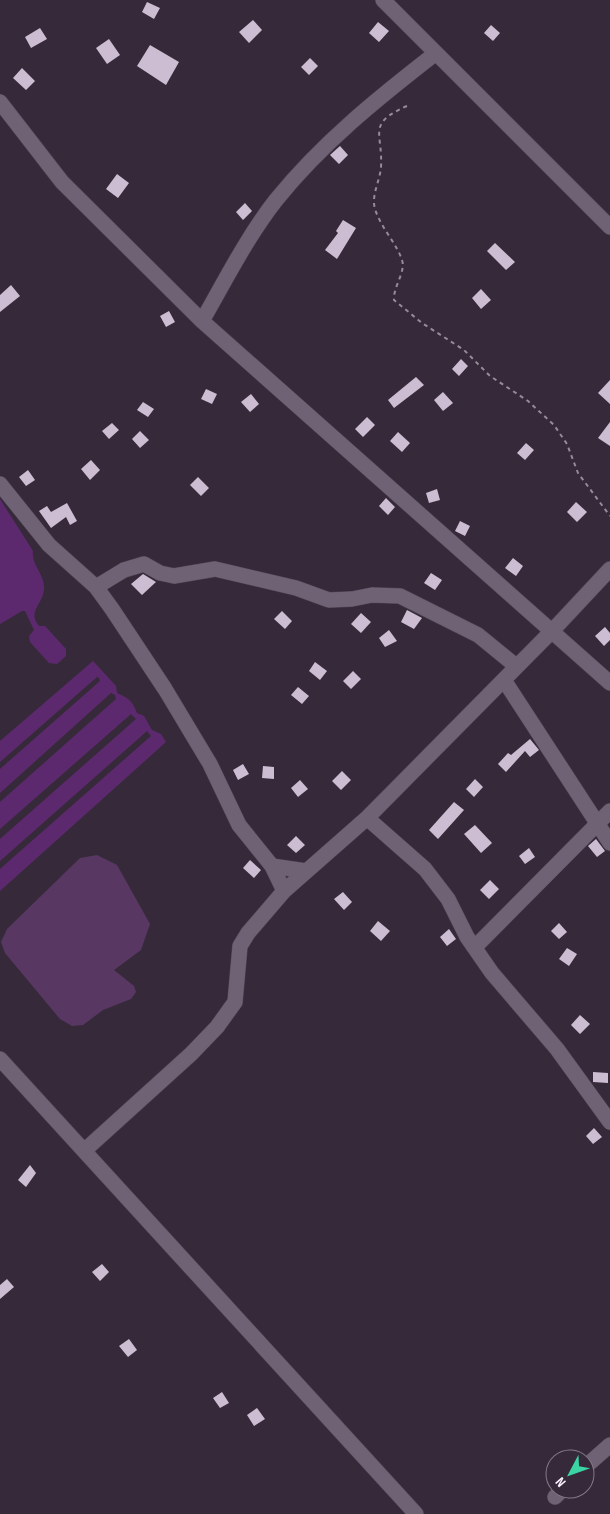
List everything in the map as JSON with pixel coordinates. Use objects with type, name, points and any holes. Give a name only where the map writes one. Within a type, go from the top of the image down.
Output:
[{"type":"street","points":[[382,0],[610,227]]},
{"type":"street","points":[[202,321],[238,258],[274,202],[312,158],[370,105],[436,53]]},
{"type":"street","points":[[0,102],[68,188],[202,321],[429,523],[553,630],[610,683]]},
{"type":"street","points":[[0,484],[49,545],[96,588],[165,690],[210,764],[239,825],[272,866],[284,891]]},
{"type":"street","points":[[96,588],[124,570],[144,564],[160,573],[174,576],[215,569],[296,588],[329,600],[352,599],[372,595],[400,596],[478,635],[516,666]]},
{"type":"street","points":[[85,1150],[192,1054],[218,1027],[235,1002],[240,946],[248,933],[284,891],[367,818],[553,630],[610,569]]},
{"type":"street","points":[[504,680],[610,843]]},
{"type":"street","points":[[476,946],[610,811]]},
{"type":"street","points":[[367,818],[425,869],[448,899],[467,936],[476,946],[492,972],[557,1049],[610,1122]]},
{"type":"street","points":[[272,866],[306,871]]},
{"type":"street","points":[[0,1059],[416,1514]]},
{"type":"street","points":[[595,1458],[610,1445]]},
{"type":"path","points":[[407,106],[388,115],[380,124],[378,140],[381,168],[376,186],[374,207],[387,236],[402,260],[402,270],[394,291],[394,300],[422,323],[464,350],[490,376],[528,401],[554,425],[567,444],[578,473],[610,516]]},
{"type":"shaded area","points":[[0,499],[33,551],[34,560],[44,587],[44,593],[34,616],[39,626],[45,626],[66,649],[66,656],[57,664],[49,663],[30,642],[29,636],[34,630],[25,611],[0,624]]},
{"type":"shaded area","points":[[93,661],[116,686],[117,693],[129,700],[137,713],[144,716],[152,730],[161,734],[166,742],[0,891],[0,869],[151,736],[147,731],[0,861],[0,839],[136,719],[131,714],[0,829],[0,802],[116,699],[115,695],[111,693],[0,793],[0,769],[100,681],[99,678],[97,677],[0,762],[0,741]]},
{"type":"shaded area","points":[[97,855],[117,865],[150,924],[141,950],[114,970],[134,986],[136,992],[131,999],[103,1010],[83,1025],[72,1026],[60,1019],[5,953],[1,942],[7,929],[80,858]]},
{"type":"building","points":[[147,2],[160,8],[154,19],[142,12]]},
{"type":"building","points":[[253,20],[262,30],[249,43],[239,32]]},
{"type":"building","points":[[378,22],[389,31],[379,42],[369,33]]},
{"type":"building","points":[[491,25],[500,33],[493,41],[484,33]]},
{"type":"building","points":[[40,28],[47,39],[31,48],[25,37]]},
{"type":"building","points":[[109,39],[120,55],[107,64],[96,48]]},
{"type":"building","points":[[150,45],[179,62],[166,85],[137,66]]},
{"type":"building","points":[[310,58],[318,66],[309,75],[301,67]]},
{"type":"building","points":[[22,68],[35,81],[26,90],[13,78]]},
{"type":"building","points":[[340,146],[348,155],[339,164],[330,155]]},
{"type":"building","points":[[117,174],[129,183],[118,198],[106,189]]},
{"type":"building","points":[[245,203],[252,211],[243,220],[236,212]]},
{"type":"building","points":[[343,220],[356,228],[337,259],[325,250],[338,233],[336,231]]},
{"type":"building","points":[[495,243],[515,262],[506,270],[487,251]]},
{"type":"building","points":[[11,285],[20,296],[0,312],[0,295]]},
{"type":"building","points":[[481,289],[491,300],[481,309],[472,298]]},
{"type":"building","points":[[169,311],[175,322],[166,327],[160,316]]},
{"type":"building","points":[[461,359],[468,366],[459,376],[452,369]]},
{"type":"building","points":[[416,377],[424,385],[394,408],[388,400]]},
{"type":"building","points":[[610,380],[610,404],[598,393]]},
{"type":"building","points":[[206,389],[217,394],[212,404],[201,399]]},
{"type":"building","points":[[443,392],[453,403],[443,411],[434,400]]},
{"type":"building","points":[[251,394],[259,404],[250,412],[241,402]]},
{"type":"building","points":[[143,402],[154,409],[148,417],[137,410]]},
{"type":"building","points":[[367,417],[375,425],[363,437],[355,429]]},
{"type":"building","points":[[610,422],[610,446],[598,438]]},
{"type":"building","points":[[112,423],[119,430],[109,439],[102,431]]},
{"type":"building","points":[[140,431],[149,440],[140,448],[132,439]]},
{"type":"building","points":[[398,432],[410,443],[402,452],[390,441]]},
{"type":"building","points":[[526,443],[534,450],[525,460],[517,453]]},
{"type":"building","points":[[91,460],[100,470],[90,480],[81,469]]},
{"type":"building","points":[[28,470],[35,480],[26,486],[19,477]]},
{"type":"building","points":[[198,477],[209,488],[201,496],[190,485]]},
{"type":"building","points":[[437,489],[440,500],[429,503],[426,493]]},
{"type":"building","points":[[386,498],[395,507],[388,515],[379,506]]},
{"type":"building","points":[[576,502],[587,512],[577,522],[567,512]]},
{"type":"building","points":[[67,503],[77,521],[70,525],[66,517],[51,528],[39,511],[47,506],[51,512]]},
{"type":"building","points":[[460,521],[470,526],[465,536],[455,531]]},
{"type":"building","points":[[513,558],[523,566],[516,576],[505,568]]},
{"type":"building","points":[[431,573],[442,580],[435,590],[424,583]]},
{"type":"building","points":[[143,574],[156,582],[142,595],[131,584]]},
{"type":"building","points":[[407,610],[422,618],[414,629],[401,622]]},
{"type":"building","points":[[282,611],[292,621],[285,629],[274,619]]},
{"type":"building","points":[[361,613],[371,622],[361,633],[351,624]]},
{"type":"building","points":[[605,627],[610,633],[610,640],[604,646],[595,636]]},
{"type":"building","points":[[389,630],[397,641],[385,647],[379,638]]},
{"type":"building","points":[[315,662],[327,671],[320,680],[309,671]]},
{"type":"building","points":[[353,671],[361,679],[351,689],[343,681]]},
{"type":"building","points":[[298,687],[309,696],[302,704],[291,695]]},
{"type":"building","points":[[530,739],[539,750],[530,757],[525,751],[506,772],[498,764],[508,753],[511,755]]},
{"type":"building","points":[[243,764],[249,774],[238,780],[233,770]]},
{"type":"building","points":[[263,766],[274,767],[274,779],[262,778]]},
{"type":"building","points":[[342,771],[351,780],[341,790],[332,781]]},
{"type":"building","points":[[475,779],[483,787],[474,797],[466,789]]},
{"type":"building","points":[[300,780],[308,789],[298,797],[291,788]]},
{"type":"building","points":[[454,802],[464,810],[438,839],[429,830]]},
{"type":"building","points":[[475,825],[492,843],[481,853],[464,834]]},
{"type":"building","points":[[296,836],[305,845],[296,853],[287,845]]},
{"type":"building","points":[[596,839],[605,851],[597,857],[588,846]]},
{"type":"building","points":[[529,848],[535,857],[525,864],[519,856]]},
{"type":"building","points":[[250,860],[261,870],[254,878],[243,868]]},
{"type":"building","points":[[490,880],[499,889],[489,899],[480,890]]},
{"type":"building","points":[[343,892],[352,902],[344,910],[334,899]]},
{"type":"building","points":[[378,921],[390,931],[381,941],[370,931]]},
{"type":"building","points":[[559,923],[567,932],[559,939],[551,931]]},
{"type":"building","points":[[449,929],[456,939],[447,946],[440,937]]},
{"type":"building","points":[[567,948],[577,954],[569,966],[559,959]]},
{"type":"building","points":[[580,1015],[590,1024],[580,1034],[571,1025]]},
{"type":"building","points":[[593,1072],[608,1073],[608,1083],[593,1082]]},
{"type":"building","points":[[594,1128],[602,1137],[593,1144],[586,1136]]},
{"type":"building","points":[[30,1165],[36,1173],[26,1187],[18,1180]]},
{"type":"building","points":[[102,1264],[109,1272],[100,1281],[92,1272]]},
{"type":"building","points":[[7,1279],[14,1287],[0,1299],[0,1285]]},
{"type":"building","points":[[129,1339],[137,1350],[128,1357],[119,1346]]},
{"type":"building","points":[[222,1392],[229,1403],[220,1408],[213,1398]]},
{"type":"building","points":[[257,1408],[265,1419],[254,1426],[247,1415]]}]
